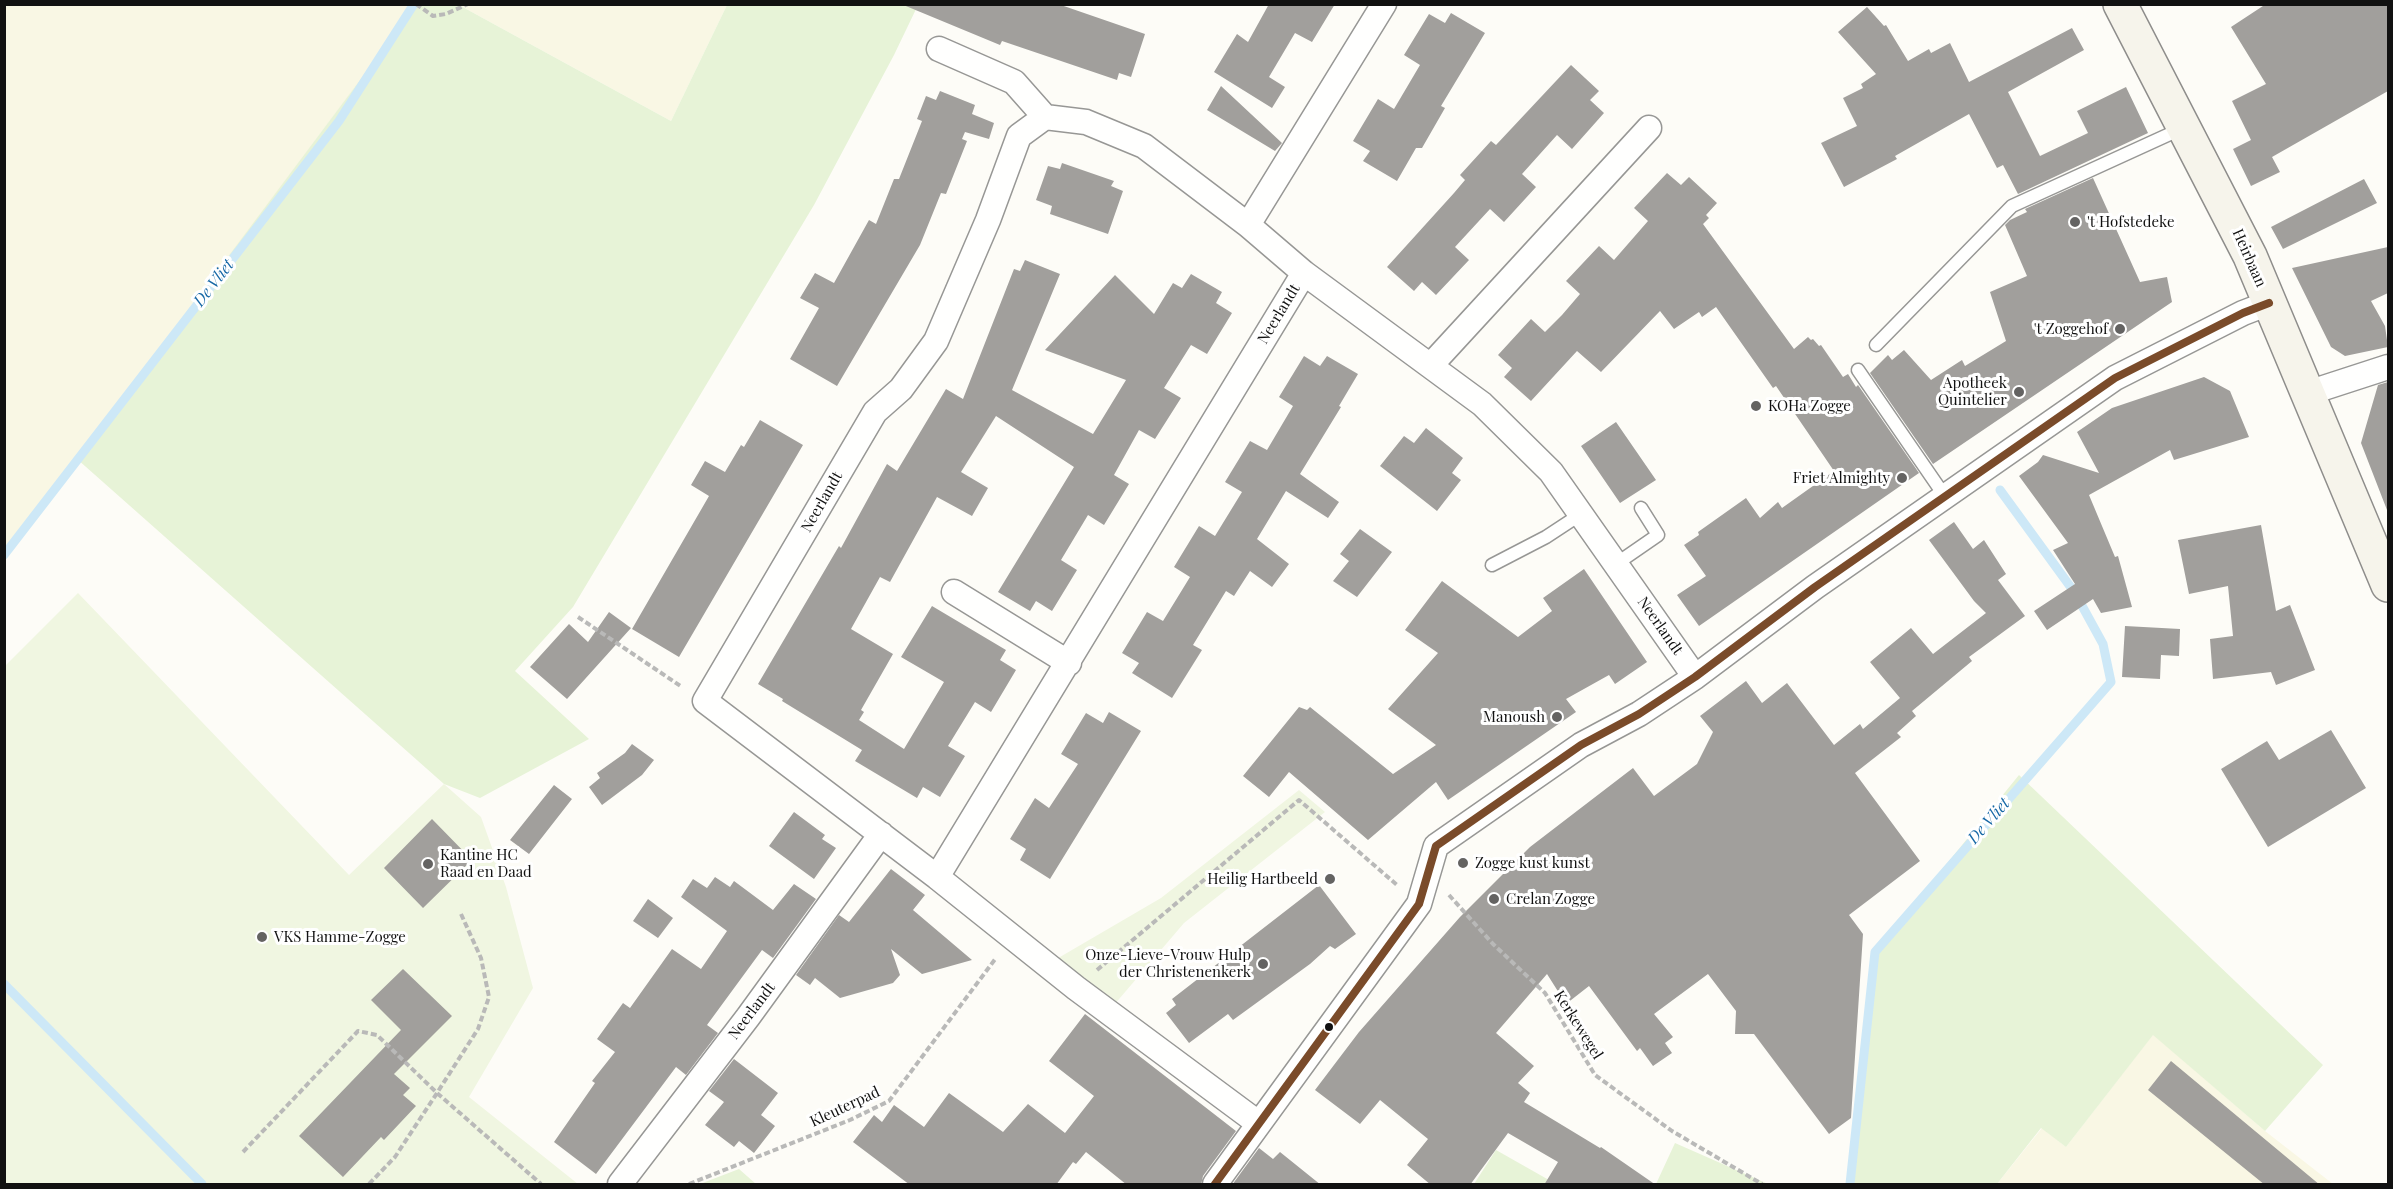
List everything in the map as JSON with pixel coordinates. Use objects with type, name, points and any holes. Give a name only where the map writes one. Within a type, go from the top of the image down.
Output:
[{"type":"main road","name":"Heirbaan","points":[[2120,4],[2250,256],[2388,585]]},
{"type":"street","points":[[1248,225],[1384,4]]},
{"type":"street","points":[[939,49],[1014,82],[1045,117]]},
{"type":"street","name":"Neerlandt","points":[[705,701],[875,412],[901,389],[936,341],[988,220],[1019,136],[1045,117],[1086,122],[1144,146],[1248,225],[1304,273],[1482,404],[1551,472],[1695,677]]},
{"type":"street","points":[[1431,365],[1649,129]]},
{"type":"street","name":"Neerlandt","points":[[937,877],[1304,273]]},
{"type":"street","points":[[1215,1185],[1419,904],[1427,869],[1436,846],[1581,745],[1639,714],[1695,677],[1815,587],[1944,495],[2115,378],[2243,313],[2269,303]]},
{"type":"street","points":[[2308,393],[2388,367]]},
{"type":"street","points":[[954,592],[1069,663]]},
{"type":"street","points":[[705,701],[937,877],[1076,988],[1258,1123]]},
{"type":"street","name":"Neerlandt","points":[[621,1185],[748,1017],[881,834]]},
{"type":"lane","points":[[1876,345],[2012,207],[2184,127]]},
{"type":"lane","points":[[1858,370],[1944,495]]},
{"type":"lane","points":[[1617,564],[1658,535],[1641,508]]},
{"type":"lane","points":[[1492,565],[1546,537],[1581,514]]},
{"type":"path","points":[[416,4],[433,16],[446,14],[468,4]]},
{"type":"path","points":[[578,617],[705,701]]},
{"type":"path","points":[[1076,988],[1299,800],[1419,904]]},
{"type":"path","name":"Kerkewegel","points":[[1427,869],[1493,944],[1545,993],[1595,1075],[1672,1131],[1762,1185]]},
{"type":"path","points":[[369,1185],[395,1157],[478,1029],[489,997],[481,958],[461,914]]},
{"type":"path","name":"Kleuterpad","points":[[689,1185],[850,1120],[889,1101],[1011,938]]},
{"type":"path","points":[[243,1152],[358,1031],[377,1035],[437,1093],[541,1185]]},
{"type":"shaded area","points":[[5,5],[416,5],[119,405],[5,553]]},
{"type":"shaded area","points":[[459,5],[727,5],[671,121]]},
{"type":"shaded area","points":[[2153,1034],[2265,1131],[2333,1184],[1997,1184],[2042,1128],[2066,1147]]},
{"type":"green space","points":[[416,5],[459,5],[671,121],[727,5],[918,5],[814,205],[573,607],[515,671],[589,739],[480,798],[444,784],[77,459]]},
{"type":"green space","name":"VKS Hamme-Zogge","points":[[78,593],[349,875],[444,784],[481,817],[506,887],[533,988],[469,1097],[578,1184],[5,1184],[5,666]]},
{"type":"green space","points":[[2019,775],[2323,1065],[2265,1131],[2153,1035],[2066,1147],[2041,1128],[1997,1184],[1850,1184],[1875,952]]},
{"type":"green space","points":[[1299,790],[1325,812],[1184,923],[1102,1019],[1036,971],[1161,898]]},
{"type":"green space","points":[[1675,1143],[1768,1184],[1656,1184]]},
{"type":"green space","points":[[1496,1150],[1556,1184],[1474,1184]]},
{"type":"green space","points":[[739,1169],[756,1184],[700,1184]]},
{"type":"building","points":[[901,4],[1058,4],[1145,34],[1131,77],[1119,73],[1117,80],[1002,41],[1000,45]]},
{"type":"building","points":[[1269,4],[1335,4],[1312,42],[1295,33],[1269,77],[1285,87],[1272,108],[1214,72],[1237,34],[1248,42]]},
{"type":"building","points":[[2266,4],[2388,4],[2388,91],[2272,157],[2280,172],[2251,186],[2233,149],[2251,140],[2232,101],[2266,84],[2231,27]]},
{"type":"building","points":[[1867,7],[1884,26],[1886,25],[1908,61],[1929,49],[1931,53],[1950,43],[1969,82],[2072,28],[2084,50],[2008,92],[2040,156],[2088,133],[2077,111],[2126,87],[2148,133],[2018,194],[2003,165],[1997,168],[1969,114],[1895,156],[1897,159],[1844,187],[1821,143],[1857,126],[1843,98],[1863,88],[1861,84],[1876,74],[1838,32]]},
{"type":"building","points":[[1451,13],[1485,33],[1441,106],[1445,108],[1422,148],[1416,148],[1397,181],[1363,161],[1370,151],[1353,141],[1378,99],[1394,109],[1420,65],[1404,55],[1429,14],[1445,23]]},
{"type":"building","points":[[1571,65],[1599,91],[1590,100],[1604,113],[1572,149],[1557,135],[1522,174],[1536,187],[1504,222],[1490,209],[1455,247],[1469,260],[1436,295],[1422,282],[1414,291],[1387,267],[1465,180],[1460,175],[1491,141],[1496,145]]},
{"type":"building","points":[[1221,86],[1282,143],[1275,151],[1207,110]]},
{"type":"building","points":[[940,91],[975,105],[972,114],[994,123],[989,139],[965,132],[962,139],[967,141],[946,194],[941,193],[920,245],[837,386],[790,359],[819,308],[800,298],[815,273],[834,283],[869,220],[876,224],[894,179],[899,179],[922,121],[917,119],[926,96],[936,100]]},
{"type":"building","points":[[1062,163],[1114,181],[1111,186],[1123,191],[1108,234],[1050,214],[1052,206],[1036,200],[1048,166],[1060,169]]},
{"type":"building","points":[[1667,173],[1681,185],[1689,177],[1717,203],[1706,215],[1709,218],[1703,224],[1794,349],[1808,337],[1819,346],[1821,345],[1843,377],[1848,374],[1856,387],[1858,385],[1919,473],[1699,626],[1677,595],[1706,576],[1684,545],[1699,535],[1698,532],[1746,498],[1760,518],[1778,502],[1782,508],[1834,471],[1776,386],[1773,388],[1716,307],[1702,317],[1699,312],[1674,329],[1660,311],[1601,372],[1577,351],[1531,401],[1504,377],[1512,368],[1498,355],[1531,319],[1545,332],[1562,315],[1580,294],[1566,281],[1599,246],[1614,260],[1648,221],[1634,208]]},
{"type":"building","points":[[2093,178],[2140,282],[2167,277],[2172,302],[1933,464],[1870,373],[1888,355],[1892,360],[1904,350],[1931,380],[1962,360],[1965,366],[2006,341],[1990,292],[2027,276],[2005,225],[2027,212],[2025,209]]},
{"type":"building","points":[[2364,179],[2377,203],[2283,249],[2271,227]]},
{"type":"building","points":[[2388,247],[2388,293],[2371,301],[2385,326],[2388,347],[2345,356],[2331,347],[2292,268]]},
{"type":"building","points":[[1025,260],[1060,274],[1012,390],[1093,434],[1126,380],[1045,350],[1115,275],[1154,314],[1173,283],[1182,288],[1191,274],[1222,292],[1216,303],[1232,313],[1207,354],[1191,345],[1164,388],[1181,398],[1155,439],[1139,430],[1114,475],[1129,484],[1104,525],[1088,515],[1061,560],[1077,570],[1052,611],[1036,601],[1030,611],[998,592],[1074,467],[996,416],[961,472],[988,488],[972,516],[937,497],[890,582],[880,577],[851,629],[893,654],[861,710],[864,712],[859,720],[904,749],[944,682],[901,657],[932,606],[1006,650],[1000,660],[1016,670],[991,712],[975,702],[948,746],[965,756],[940,797],[923,787],[917,798],[855,761],[862,750],[758,684],[839,546],[841,548],[887,464],[897,471],[946,389],[963,399],[1014,269],[1020,271]]},
{"type":"building","points":[[1304,356],[1320,366],[1327,356],[1358,374],[1339,406],[1341,407],[1300,474],[1339,502],[1328,518],[1286,491],[1257,539],[1289,564],[1272,587],[1250,571],[1234,596],[1226,591],[1193,645],[1202,650],[1172,698],[1132,673],[1139,663],[1122,653],[1147,612],[1163,621],[1190,577],[1174,567],[1199,526],[1215,536],[1242,492],[1225,482],[1250,441],[1267,450],[1293,406],[1279,397]]},
{"type":"building","points":[[2204,377],[2230,391],[2249,437],[2174,460],[2170,450],[2089,495],[2115,557],[2118,556],[2132,607],[2101,613],[2093,599],[2047,630],[2034,611],[2075,584],[2053,550],[2068,543],[2019,476],[2038,462],[2043,455],[2099,473],[2077,432],[2112,408]]},
{"type":"building","points":[[2388,382],[2387,510],[2361,443],[2378,385]]},
{"type":"building","points":[[760,420],[803,445],[679,657],[632,629],[709,496],[691,485],[705,461],[725,472],[741,445],[744,447]]},
{"type":"building","points":[[1616,422],[1656,480],[1620,503],[1581,446]]},
{"type":"building","points":[[1426,428],[1463,458],[1452,473],[1461,480],[1437,511],[1380,466],[1404,436],[1414,443]]},
{"type":"building","points":[[1954,522],[1973,549],[1984,540],[2006,574],[1998,580],[2025,616],[1969,657],[1972,661],[1912,711],[1916,716],[1897,733],[1901,737],[1855,773],[1920,861],[1849,915],[1863,934],[1851,1118],[1829,1134],[1754,1034],[1735,1034],[1736,1011],[1708,974],[1654,1014],[1673,1037],[1665,1043],[1672,1053],[1653,1066],[1640,1048],[1637,1051],[1589,986],[1566,1004],[1547,974],[1496,1033],[1534,1066],[1518,1083],[1530,1093],[1524,1102],[1601,1147],[1656,1185],[1544,1185],[1558,1162],[1508,1133],[1470,1185],[1431,1185],[1407,1165],[1428,1139],[1380,1100],[1360,1124],[1315,1090],[1359,1032],[1460,917],[1530,847],[1633,768],[1654,796],[1697,764],[1713,732],[1700,716],[1746,681],[1762,703],[1787,683],[1834,745],[1860,724],[1863,729],[1900,698],[1870,662],[1911,628],[1933,654],[1986,613],[1974,601],[1929,540]]},
{"type":"building","points":[[2261,525],[2276,611],[2290,605],[2315,670],[2276,685],[2271,672],[2213,679],[2210,639],[2233,636],[2228,586],[2189,594],[2178,540]]},
{"type":"building","points":[[1360,529],[1392,552],[1357,597],[1333,581],[1349,561],[1340,554]]},
{"type":"building","points":[[1584,569],[1647,662],[1615,684],[1609,675],[1566,699],[1576,712],[1448,800],[1436,782],[1368,840],[1289,772],[1269,797],[1243,776],[1299,707],[1307,710],[1310,707],[1393,774],[1436,745],[1388,709],[1438,653],[1405,630],[1442,581],[1518,637],[1552,611],[1543,598]]},
{"type":"building","points":[[609,612],[631,628],[567,699],[530,667],[569,624],[588,642]]},
{"type":"building","points":[[2125,626],[2180,629],[2179,656],[2161,655],[2160,679],[2122,677]]},
{"type":"building","points":[[1109,712],[1141,731],[1050,879],[1020,860],[1026,849],[1010,839],[1035,798],[1049,808],[1078,764],[1061,754],[1086,713],[1103,723]]},
{"type":"building","points":[[2331,730],[2366,788],[2268,847],[2221,769],[2267,741],[2279,760]]},
{"type":"building","points":[[632,744],[654,760],[642,775],[602,805],[589,787],[600,778],[597,773],[625,753]]},
{"type":"building","points":[[554,785],[572,799],[529,854],[510,840]]},
{"type":"building","points":[[794,812],[825,835],[822,839],[836,848],[814,879],[769,846]]},
{"type":"building","name":"Kantine HC Raad en Daad","points":[[432,819],[472,860],[423,908],[384,868]]},
{"type":"building","points":[[891,869],[925,895],[913,910],[972,960],[922,974],[891,949],[900,975],[893,983],[840,998],[815,978],[810,985],[796,975],[839,915],[849,922]]},
{"type":"building","points":[[715,877],[730,887],[734,881],[773,910],[794,884],[816,899],[773,958],[762,950],[707,1025],[718,1033],[686,1075],[676,1067],[596,1174],[554,1142],[595,1083],[592,1081],[615,1052],[597,1039],[623,1003],[630,1008],[672,949],[701,969],[727,931],[681,897],[693,879],[707,888]]},
{"type":"building","name":"Onze-Lieve-Vrouw Hulp der Christenenkerk","points":[[1319,885],[1356,934],[1335,949],[1330,946],[1310,964],[1233,1020],[1228,1014],[1189,1043],[1166,1013],[1176,1005],[1172,999]]},
{"type":"building","points":[[648,899],[673,918],[658,938],[633,921]]},
{"type":"building","points":[[403,969],[452,1016],[394,1074],[410,1088],[403,1095],[416,1106],[384,1140],[381,1137],[343,1177],[299,1136],[401,1030],[371,1000]]},
{"type":"building","points":[[1085,1014],[1236,1131],[1203,1176],[1201,1185],[1127,1185],[1086,1152],[1076,1164],[1073,1162],[1056,1185],[910,1185],[853,1142],[874,1115],[882,1122],[894,1105],[924,1127],[949,1093],[1003,1132],[1028,1104],[1065,1133],[1094,1096],[1049,1061]]},
{"type":"building","points":[[734,1059],[778,1093],[761,1115],[775,1126],[754,1153],[739,1141],[734,1147],[705,1125],[724,1102],[709,1091]]},
{"type":"building","points":[[2171,1061],[2320,1185],[2265,1185],[2148,1090]]},
{"type":"building","points":[[1259,1148],[1273,1159],[1280,1152],[1321,1185],[1232,1185]]},
{"type":"waterway","name":"De Vliet","points":[[4,555],[339,121],[414,4]]},
{"type":"waterway","name":"De Vliet","points":[[1850,1184],[1875,952],[2111,682],[2103,644],[2075,593],[2000,490]]},
{"type":"waterway","points":[[4,984],[202,1184]]},
{"type":"transit line","points":[[1215,1184],[1419,904],[1436,846],[1581,745],[1639,714],[1695,677],[1815,587],[2115,378],[2243,313],[2269,303]]},
{"type":"place","name":"'t Hofstedeke","points":[[2075,222]]},
{"type":"place","name":"'t Zoggehof","points":[[2120,329]]},
{"type":"place","name":"Apotheek Quintelier","points":[[2019,392]]},
{"type":"place","name":"KOHa Zogge","points":[[1756,406]]},
{"type":"place","name":"Friet Almighty","points":[[1902,478]]},
{"type":"place","name":"Manoush","points":[[1557,717]]},
{"type":"place","name":"Zogge kust kunst","points":[[1463,863]]},
{"type":"place","name":"Kantine HC Raad en Daad","points":[[428,864]]},
{"type":"place","name":"Heilig Hartbeeld","points":[[1330,879]]},
{"type":"place","name":"Crelan Zogge","points":[[1494,899]]},
{"type":"place","name":"VKS Hamme-Zogge","points":[[262,937]]},
{"type":"place","name":"Onze-Lieve-Vrouw Hulp der Christenenkerk","points":[[1263,964]]}]
